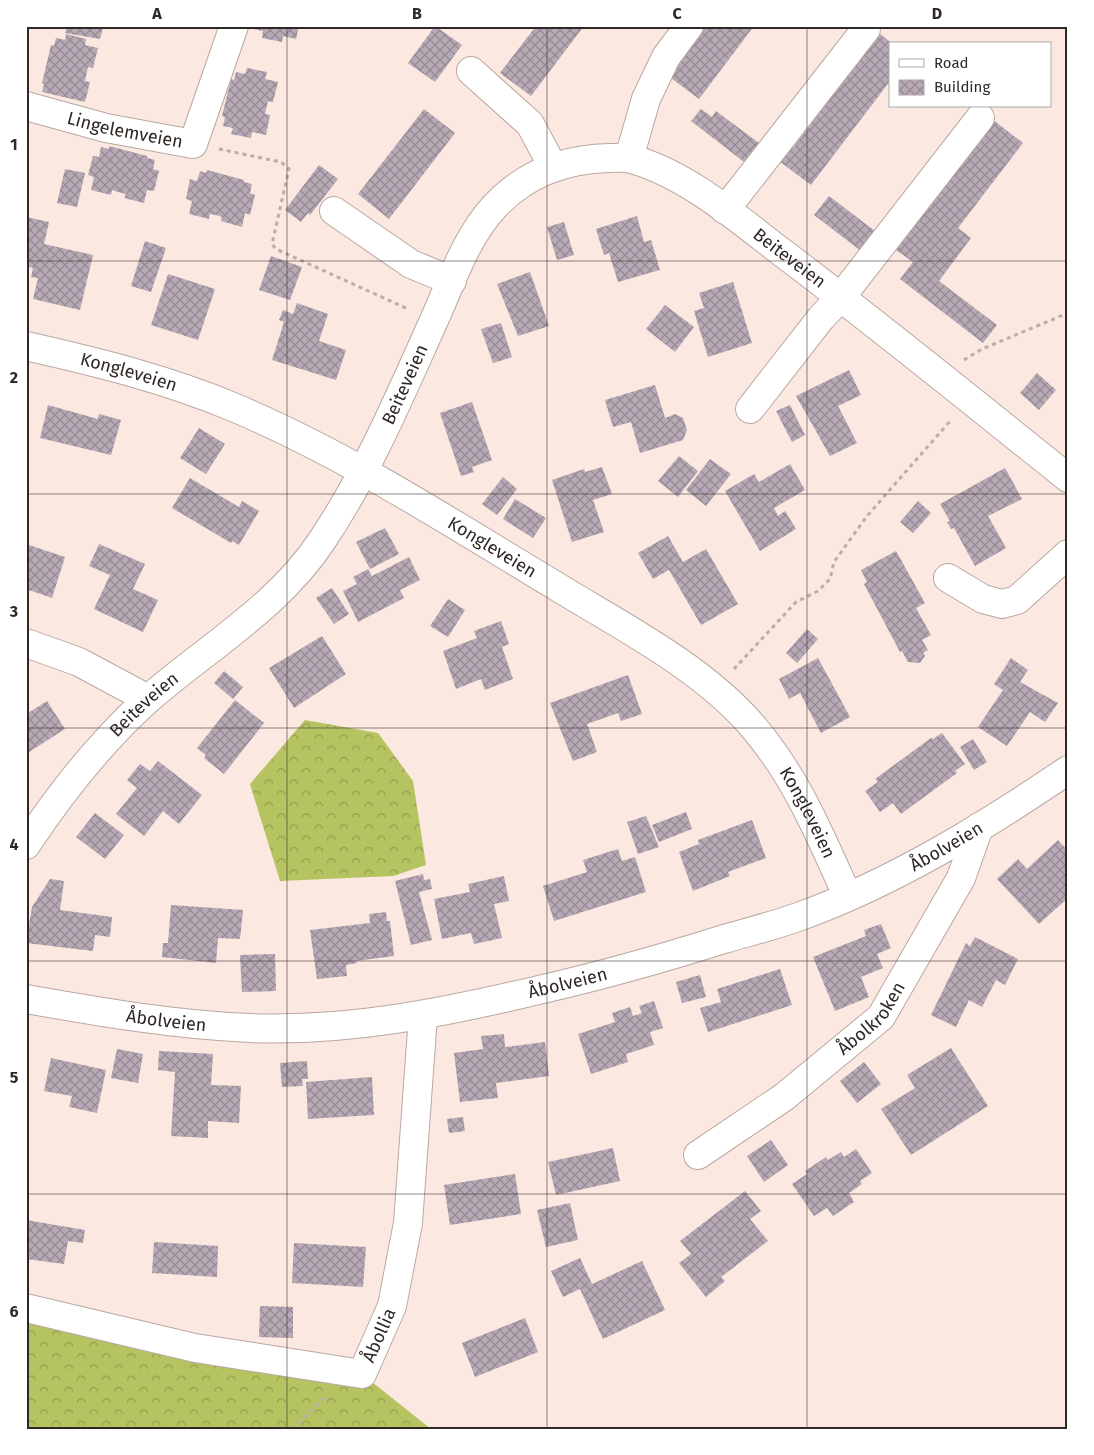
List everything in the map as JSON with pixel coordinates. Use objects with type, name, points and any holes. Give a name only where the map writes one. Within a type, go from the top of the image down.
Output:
[{"type":"street","name":"Lingelemveien","points":[[26,106],[106,128],[193,144],[234,26]]},
{"type":"street","points":[[629,158],[646,99],[666,57],[689,26]]},
{"type":"street","points":[[726,210],[866,29]]},
{"type":"street","points":[[470,71],[530,124],[553,167]]},
{"type":"street","points":[[841,297],[980,118]]},
{"type":"street","name":"Beiteveien","points":[[26,845],[63,791],[100,744],[148,700],[230,634],[296,576],[322,541],[365,471],[469,241],[494,206],[527,178],[553,167],[587,159],[629,158],[676,178],[726,210],[841,297],[1068,478]]},
{"type":"street","points":[[334,211],[411,264],[452,281]]},
{"type":"street","name":"Beiteveien","points":[[750,408],[821,318],[841,297]]},
{"type":"street","name":"Kongleveien","points":[[26,346],[124,368],[233,407],[365,471],[644,640],[718,692],[747,720],[778,758],[803,798],[847,895]]},
{"type":"street","points":[[948,578],[983,599],[1002,604],[1017,600],[1068,554]]},
{"type":"street","points":[[26,643],[79,662],[148,700]]},
{"type":"street","name":"Åbolveien","points":[[26,999],[114,1014],[250,1028],[327,1027],[423,1016],[594,977],[798,917],[890,876],[979,827],[1068,770]]},
{"type":"street","name":"Åbolkroken","points":[[698,1155],[784,1097],[881,1017],[962,878],[979,827]]},
{"type":"street","name":"Åbollia","points":[[26,1308],[195,1348],[362,1374],[392,1306],[408,1223],[423,1016]]},
{"type":"path","points":[[1068,43],[1068,64]]},
{"type":"path","points":[[193,144],[281,162],[288,169],[272,244],[276,249],[382,299],[434,320]]},
{"type":"path","points":[[941,378],[955,366],[982,349],[1068,312]]},
{"type":"path","points":[[718,692],[736,667],[796,602],[818,591],[830,580],[834,562],[867,516],[969,399]]},
{"type":"path","points":[[293,1429],[328,1394],[346,1371]]},
{"type":"green space","points":[[305,720],[378,733],[413,781],[426,865],[393,876],[280,881],[250,784]]},
{"type":"green space","points":[[26,1308],[362,1374],[431,1429],[26,1429]]},
{"type":"building","points":[[67,26],[95,26],[103,28],[100,39],[65,33]]},
{"type":"building","points":[[254,26],[299,26],[296,39],[283,36],[282,42],[262,38],[263,31],[253,29]]},
{"type":"building","points":[[435,26],[462,45],[435,82],[408,63]]},
{"type":"building","points":[[536,26],[584,26],[531,96],[500,73]]},
{"type":"building","points":[[698,26],[754,26],[699,99],[671,78],[675,57],[681,61],[694,43],[688,39]]},
{"type":"building","points":[[879,33],[890,42],[889,82],[811,185],[775,158],[786,143],[793,148]]},
{"type":"building","points":[[66,34],[86,39],[85,45],[98,48],[93,68],[88,67],[85,81],[90,82],[85,102],[42,92],[44,84],[42,83],[51,45],[54,46],[56,38],[65,40]]},
{"type":"building","points":[[247,68],[267,72],[265,79],[278,82],[273,102],[268,101],[265,114],[270,115],[266,135],[252,132],[251,138],[231,134],[233,128],[223,126],[225,117],[222,116],[231,79],[234,80],[236,72],[245,74]]},
{"type":"building","points":[[424,109],[455,133],[389,219],[358,194]]},
{"type":"building","points":[[701,109],[712,117],[716,111],[763,146],[748,165],[691,121]]},
{"type":"building","points":[[992,119],[1023,143],[958,228],[971,238],[939,281],[997,325],[983,343],[900,279],[913,262],[889,245]]},
{"type":"building","points":[[109,146],[155,160],[153,169],[159,171],[154,191],[147,190],[144,203],[124,198],[126,194],[112,190],[111,195],[91,190],[94,177],[88,175],[93,156],[99,157],[101,147],[109,149]]},
{"type":"building","points":[[319,165],[338,179],[310,215],[308,213],[301,222],[285,210]]},
{"type":"building","points":[[65,169],[85,173],[77,207],[57,203]]},
{"type":"building","points":[[207,170],[252,184],[250,193],[255,195],[250,215],[245,213],[242,227],[221,221],[222,217],[216,215],[210,214],[209,219],[189,214],[192,201],[186,199],[190,179],[197,181],[200,171],[206,173]]},
{"type":"building","points":[[829,196],[875,231],[861,251],[814,215]]},
{"type":"building","points":[[637,216],[644,242],[651,240],[660,270],[618,282],[609,253],[604,255],[596,229]]},
{"type":"building","points":[[26,217],[49,222],[44,244],[93,255],[80,310],[33,299],[38,278],[31,277],[33,268],[26,266]]},
{"type":"building","points":[[564,222],[574,255],[557,260],[547,227]]},
{"type":"building","points":[[145,241],[166,248],[151,292],[131,286]]},
{"type":"building","points":[[271,256],[302,267],[290,300],[259,290]]},
{"type":"building","points":[[530,272],[549,326],[518,336],[497,284]]},
{"type":"building","points":[[168,274],[215,289],[198,340],[151,325]]},
{"type":"building","points":[[733,282],[752,343],[708,357],[694,311],[704,308],[699,293]]},
{"type":"building","points":[[297,303],[328,314],[319,341],[346,350],[336,380],[272,360],[284,322],[279,320],[283,310],[293,314]]},
{"type":"building","points":[[665,305],[694,327],[675,352],[646,329]]},
{"type":"building","points":[[501,323],[512,357],[493,363],[481,329]]},
{"type":"building","points":[[849,370],[861,395],[838,406],[857,443],[830,456],[796,396]]},
{"type":"building","points":[[1037,373],[1056,390],[1039,410],[1020,393]]},
{"type":"building","points":[[655,385],[665,418],[675,414],[683,418],[687,430],[683,440],[640,453],[631,422],[613,427],[605,400]]},
{"type":"building","points":[[472,402],[492,460],[472,467],[474,472],[461,476],[440,413]]},
{"type":"building","points":[[48,405],[98,419],[99,414],[121,420],[111,455],[40,438]]},
{"type":"building","points":[[790,405],[805,435],[792,442],[776,411]]},
{"type":"building","points":[[199,428],[225,444],[206,474],[180,458]]},
{"type":"building","points":[[679,456],[698,471],[678,497],[658,481]]},
{"type":"building","points":[[710,459],[731,474],[706,506],[686,490]]},
{"type":"building","points":[[790,464],[805,490],[774,508],[778,516],[785,511],[796,529],[760,551],[725,491],[754,474],[759,482]]},
{"type":"building","points":[[602,467],[612,494],[593,500],[604,532],[572,542],[552,480],[584,469],[585,472]]},
{"type":"building","points":[[1005,468],[1022,499],[988,516],[1006,548],[975,566],[954,528],[951,529],[947,522],[950,521],[940,504]]},
{"type":"building","points":[[503,477],[517,489],[497,515],[482,504]]},
{"type":"building","points":[[190,478],[239,507],[242,501],[259,511],[239,545],[232,541],[231,543],[172,508]]},
{"type":"building","points":[[515,499],[546,518],[533,538],[503,519]]},
{"type":"building","points":[[918,501],[931,513],[913,533],[900,522]]},
{"type":"building","points":[[385,528],[399,554],[370,569],[356,542]]},
{"type":"building","points":[[668,536],[683,562],[706,549],[738,604],[701,625],[669,570],[653,579],[638,553]]},
{"type":"building","points":[[26,544],[65,557],[52,598],[26,589]]},
{"type":"building","points":[[99,544],[145,564],[133,589],[158,600],[143,632],[94,609],[110,575],[89,566]]},
{"type":"building","points":[[896,551],[925,603],[916,608],[931,635],[922,640],[928,650],[923,653],[925,656],[920,663],[908,662],[902,651],[900,652],[864,584],[867,582],[861,570]]},
{"type":"building","points":[[409,557],[420,580],[400,590],[404,598],[358,622],[343,591],[357,584],[353,577],[368,569],[372,576]]},
{"type":"building","points":[[332,588],[349,614],[334,624],[316,598]]},
{"type":"building","points":[[448,599],[465,610],[448,637],[430,626]]},
{"type":"building","points":[[501,621],[509,644],[502,647],[513,679],[485,690],[481,679],[456,689],[443,651],[477,638],[474,631]]},
{"type":"building","points":[[807,629],[818,639],[797,663],[786,653]]},
{"type":"building","points":[[322,636],[346,674],[294,708],[269,668]]},
{"type":"building","points":[[818,658],[850,717],[821,733],[800,693],[789,699],[779,679]]},
{"type":"building","points":[[1011,658],[1028,670],[1020,682],[1058,703],[1045,722],[1030,712],[1007,746],[978,727],[1003,690],[994,684]]},
{"type":"building","points":[[224,671],[243,687],[233,699],[214,683]]},
{"type":"building","points":[[628,675],[642,714],[621,721],[618,713],[587,724],[597,752],[573,761],[550,703]]},
{"type":"building","points":[[235,700],[264,723],[224,774],[204,758],[206,755],[197,748]]},
{"type":"building","points":[[47,701],[65,729],[26,754],[26,711],[28,713]]},
{"type":"building","points":[[942,733],[965,764],[955,771],[957,773],[901,814],[893,803],[880,812],[865,791],[878,782],[875,779],[931,738],[933,739]]},
{"type":"building","points":[[973,739],[987,762],[974,770],[960,747]]},
{"type":"building","points":[[158,761],[202,795],[179,824],[163,811],[144,836],[116,814],[137,788],[127,780],[140,764],[150,771]]},
{"type":"building","points":[[686,812],[692,829],[659,842],[652,825]]},
{"type":"building","points":[[95,813],[124,835],[105,859],[76,837]]},
{"type":"building","points":[[646,816],[659,847],[638,854],[627,822]]},
{"type":"building","points":[[752,820],[766,858],[728,872],[730,876],[693,891],[679,852],[699,844],[698,840]]},
{"type":"building","points":[[1058,840],[1068,851],[1068,898],[1039,924],[997,879],[1018,859],[1027,869]]},
{"type":"building","points":[[618,849],[622,861],[635,857],[646,892],[554,921],[543,886],[587,872],[583,860]]},
{"type":"building","points":[[423,874],[424,880],[430,879],[432,889],[419,892],[432,940],[411,945],[395,881]]},
{"type":"building","points":[[504,876],[509,901],[494,904],[502,938],[474,944],[471,933],[442,939],[434,899],[470,892],[468,884]]},
{"type":"building","points":[[50,879],[64,881],[60,910],[112,917],[110,937],[95,935],[93,951],[26,943],[32,907]]},
{"type":"building","points":[[171,905],[243,910],[240,939],[218,938],[216,963],[162,957],[163,943],[168,943]]},
{"type":"building","points":[[386,912],[387,921],[390,921],[394,956],[356,961],[357,963],[346,965],[347,976],[317,979],[310,930],[370,923],[369,914]]},
{"type":"building","points":[[881,924],[891,948],[877,954],[883,968],[861,977],[869,997],[835,1011],[813,957],[866,936],[864,930]]},
{"type":"building","points":[[975,937],[1018,959],[1005,985],[996,980],[982,1007],[969,1000],[956,1027],[931,1015],[966,943],[970,946]]},
{"type":"building","points":[[275,954],[276,991],[242,992],[240,955]]},
{"type":"building","points":[[780,969],[792,1005],[708,1032],[700,1008],[721,1002],[717,989]]},
{"type":"building","points":[[700,975],[706,997],[682,1003],[676,982]]},
{"type":"building","points":[[654,1001],[663,1028],[650,1032],[654,1045],[626,1054],[628,1062],[591,1074],[578,1034],[615,1022],[612,1013],[630,1007],[633,1016],[642,1013],[639,1006]]},
{"type":"building","points":[[504,1034],[505,1047],[545,1042],[549,1076],[496,1083],[498,1098],[460,1102],[454,1053],[483,1049],[481,1036]]},
{"type":"building","points":[[951,1048],[988,1106],[911,1155],[881,1109],[915,1088],[907,1075]]},
{"type":"building","points":[[117,1049],[143,1054],[138,1083],[111,1078]]},
{"type":"building","points":[[159,1051],[213,1054],[211,1085],[241,1086],[239,1123],[208,1121],[208,1138],[171,1136],[175,1072],[158,1070]]},
{"type":"building","points":[[51,1058],[106,1070],[97,1113],[69,1107],[72,1096],[44,1091]]},
{"type":"building","points":[[307,1061],[308,1079],[302,1079],[303,1086],[282,1087],[280,1063]]},
{"type":"building","points":[[864,1062],[881,1084],[857,1103],[840,1081]]},
{"type":"building","points":[[372,1077],[374,1115],[308,1119],[306,1082]]},
{"type":"building","points":[[463,1117],[465,1131],[449,1133],[447,1119]]},
{"type":"building","points":[[771,1140],[788,1165],[764,1182],[747,1156]]},
{"type":"building","points":[[613,1148],[620,1181],[556,1195],[548,1162]]},
{"type":"building","points":[[856,1149],[872,1173],[860,1181],[862,1184],[849,1193],[854,1202],[833,1216],[827,1208],[814,1216],[792,1184],[807,1174],[805,1171],[826,1157],[828,1160],[841,1152],[844,1157]]},
{"type":"building","points":[[515,1174],[521,1214],[450,1225],[444,1185]]},
{"type":"building","points":[[745,1191],[761,1211],[750,1219],[768,1241],[721,1277],[725,1281],[706,1297],[679,1263],[691,1254],[680,1241]]},
{"type":"building","points":[[570,1203],[578,1240],[546,1247],[537,1210]]},
{"type":"building","points":[[26,1220],[85,1230],[83,1243],[68,1241],[64,1264],[26,1259]]},
{"type":"building","points":[[154,1242],[218,1246],[217,1277],[152,1273]]},
{"type":"building","points":[[294,1243],[366,1247],[363,1287],[292,1283]]},
{"type":"building","points":[[580,1258],[592,1284],[642,1261],[665,1310],[603,1339],[580,1289],[563,1297],[551,1271]]},
{"type":"building","points":[[260,1306],[293,1307],[293,1338],[259,1337]]},
{"type":"building","points":[[525,1318],[538,1352],[475,1377],[462,1343]]}]
